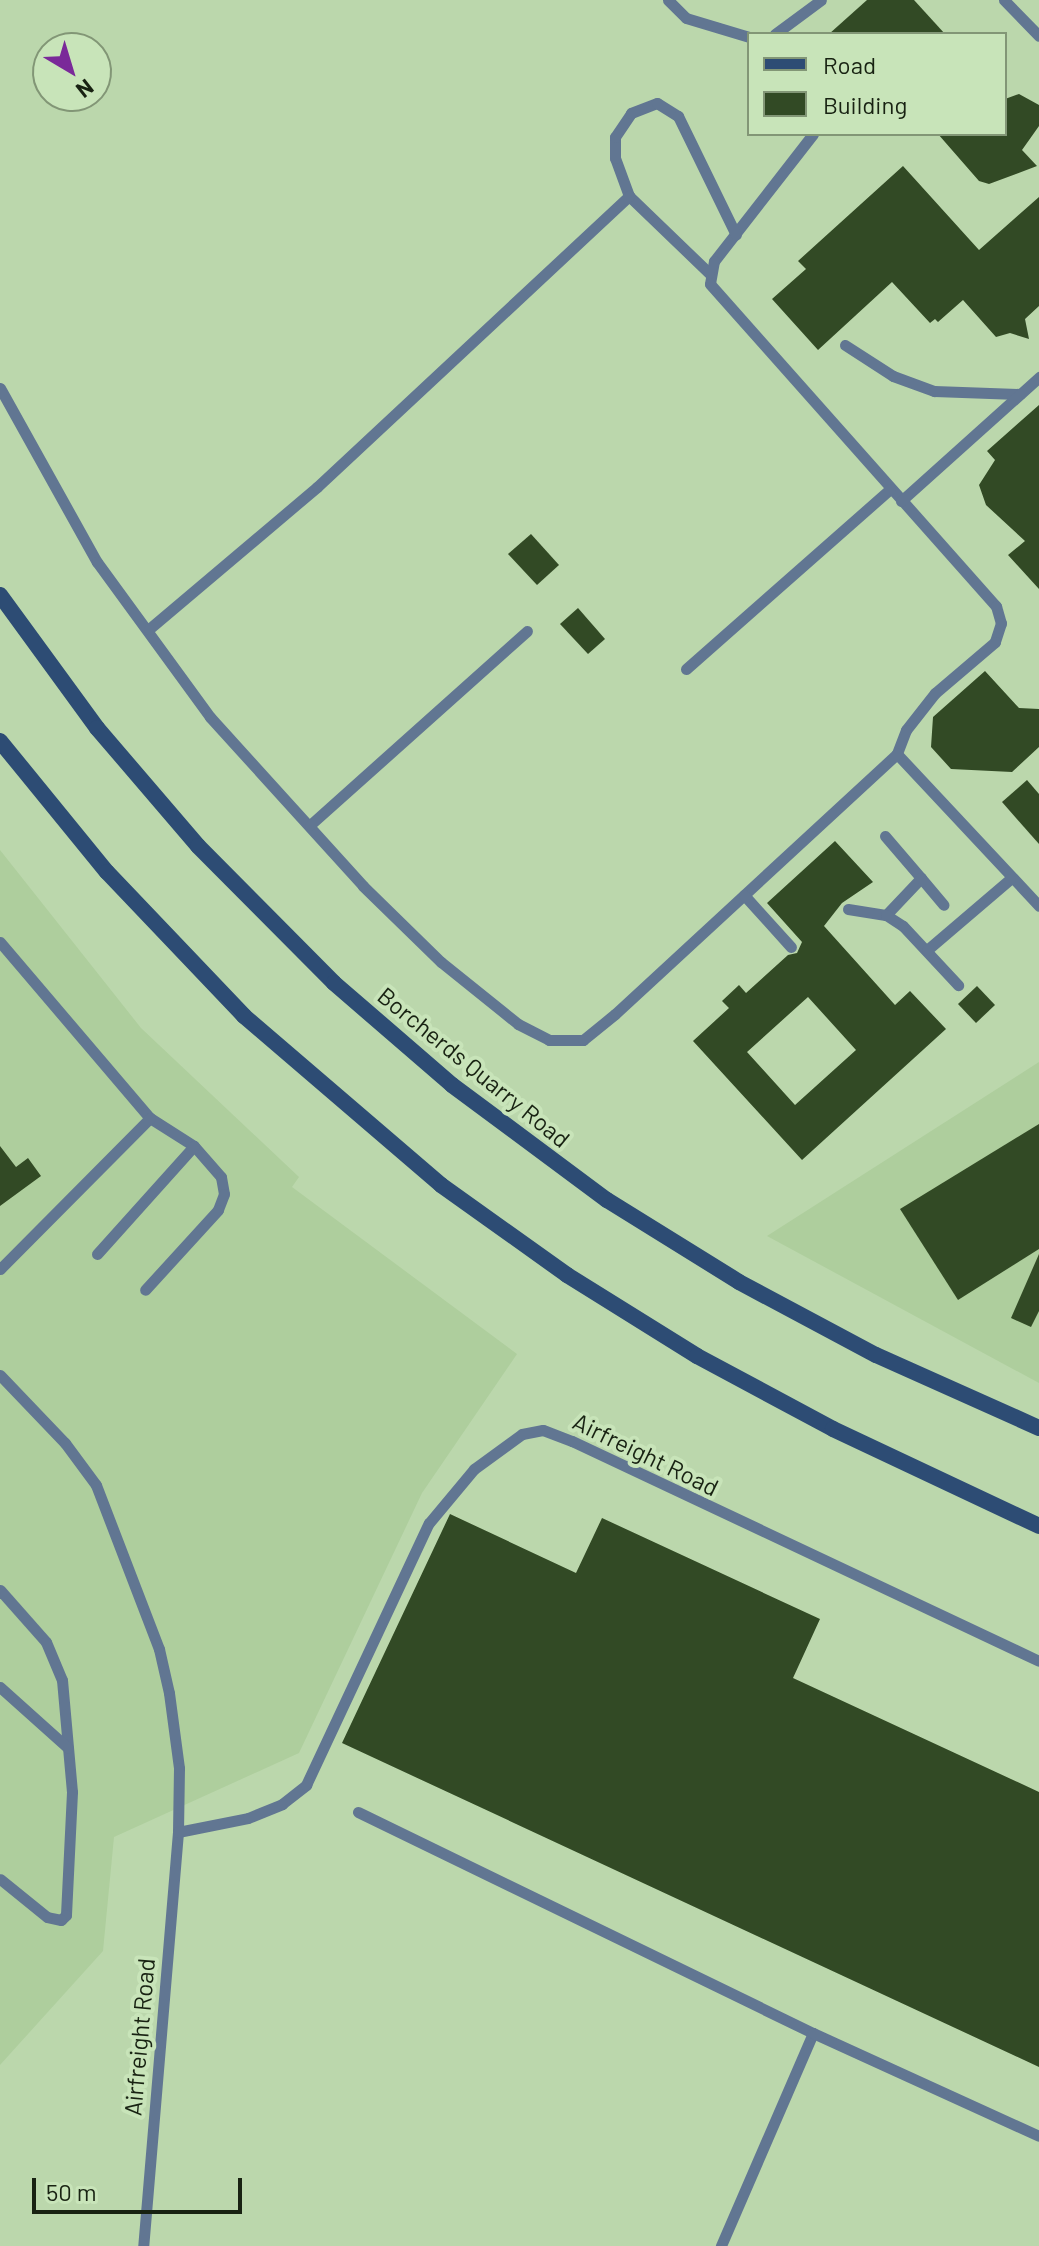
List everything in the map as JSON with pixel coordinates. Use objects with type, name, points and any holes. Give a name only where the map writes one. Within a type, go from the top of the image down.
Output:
[{"type":"main road","name":"Borcherds Quarry Road","points":[[0,595],[97,728],[198,846],[315,966],[452,1085],[607,1200],[739,1282],[876,1355],[1039,1428]]},
{"type":"main road","points":[[0,741],[107,872],[244,1016],[371,1129],[462,1201],[567,1275],[731,1376],[1039,1526]]},
{"type":"lane","points":[[668,0],[686,18],[747,36]]},
{"type":"lane","points":[[778,32],[821,0]]},
{"type":"lane","points":[[1004,0],[1039,36]]},
{"type":"lane","points":[[0,388],[97,562],[149,629],[210,717],[441,962],[518,1024],[560,1043],[583,1040],[897,754],[921,711],[995,642],[1001,623],[986,594],[718,297],[709,273],[629,196],[615,158],[615,137],[631,113],[657,103],[678,116],[736,235]]},
{"type":"lane","points":[[709,273],[811,136]]},
{"type":"lane","points":[[149,629],[317,487],[629,196]]},
{"type":"lane","points":[[845,345],[893,376],[934,391],[1020,394]]},
{"type":"lane","points":[[901,501],[1039,377]]},
{"type":"lane","points":[[686,669],[890,489]]},
{"type":"lane","points":[[310,825],[527,631]]},
{"type":"lane","points":[[897,754],[1010,879],[1039,906]]},
{"type":"lane","points":[[885,836],[944,905]]},
{"type":"lane","points":[[886,915],[921,878]]},
{"type":"lane","points":[[927,950],[1010,879]]},
{"type":"lane","points":[[744,895],[791,947]]},
{"type":"lane","points":[[848,909],[886,915],[927,950],[958,985]]},
{"type":"lane","points":[[0,942],[150,1118],[194,1146],[221,1177],[224,1194],[218,1210],[145,1290]]},
{"type":"lane","points":[[0,1269],[150,1118]]},
{"type":"lane","points":[[97,1254],[194,1146]]},
{"type":"lane","name":"Airfreight Road","points":[[0,1375],[65,1443],[96,1485],[159,1649],[169,1693],[179,1768],[178,1832],[143,2246]]},
{"type":"lane","name":"Airfreight Road","points":[[178,1832],[248,1818],[282,1804],[306,1785],[429,1523],[474,1469],[522,1434],[543,1430],[572,1441],[1039,1661]]},
{"type":"lane","points":[[0,1590],[35,1627],[55,1659],[68,1748],[72,1852],[66,1915],[61,1920],[47,1917],[0,1879]]},
{"type":"lane","points":[[0,1687],[68,1748]]},
{"type":"lane","points":[[358,1812],[813,2033],[1039,2136]]},
{"type":"lane","points":[[721,2246],[813,2033]]},
{"type":"shaded area","points":[[0,850],[141,1028],[299,1177],[292,1187],[517,1354],[422,1493],[299,1753],[114,1837],[103,1951],[0,2065]]},
{"type":"shaded area","points":[[1039,1062],[1039,1383],[767,1236]]},
{"type":"building","points":[[867,0],[914,0],[943,32],[831,32]]},
{"type":"building","points":[[1019,94],[1039,105],[1039,126],[1022,150],[1037,166],[989,184],[979,181],[940,136],[1007,136],[1007,98]]},
{"type":"building","points":[[903,166],[979,250],[1039,197],[1039,306],[1025,319],[1029,339],[1010,333],[996,337],[963,300],[938,322],[935,319],[930,323],[892,282],[818,350],[772,299],[806,269],[798,261]]},
{"type":"building","points":[[1039,405],[1039,589],[1008,555],[1025,541],[986,505],[979,485],[995,460],[987,451]]},
{"type":"building","points":[[531,534],[559,565],[537,585],[508,554]]},
{"type":"building","points":[[578,608],[605,639],[588,654],[560,624]]},
{"type":"building","points":[[985,671],[1019,708],[1039,709],[1039,747],[1012,772],[951,769],[931,747],[933,717]]},
{"type":"building","points":[[1027,780],[1039,794],[1039,844],[1002,802]]},
{"type":"building","points":[[835,841],[873,882],[842,903],[824,926],[895,1005],[910,991],[946,1029],[802,1160],[693,1041],[729,1008],[722,1001],[739,985],[746,993],[788,955],[797,953],[802,942],[767,903]],"holes":[[[808,997],[856,1050],[795,1105],[747,1052]]]},
{"type":"building","points":[[977,986],[995,1005],[976,1023],[958,1004]]},
{"type":"building","points":[[1039,1124],[1039,1249],[958,1300],[900,1209]]},
{"type":"building","points":[[0,1146],[16,1167],[28,1158],[41,1176],[0,1206]]},
{"type":"building","points":[[1039,1254],[1039,1311],[1031,1327],[1011,1318]]},
{"type":"building","points":[[450,1514],[576,1573],[602,1518],[820,1619],[793,1678],[1039,1792],[1039,2067],[342,1743]]}]
